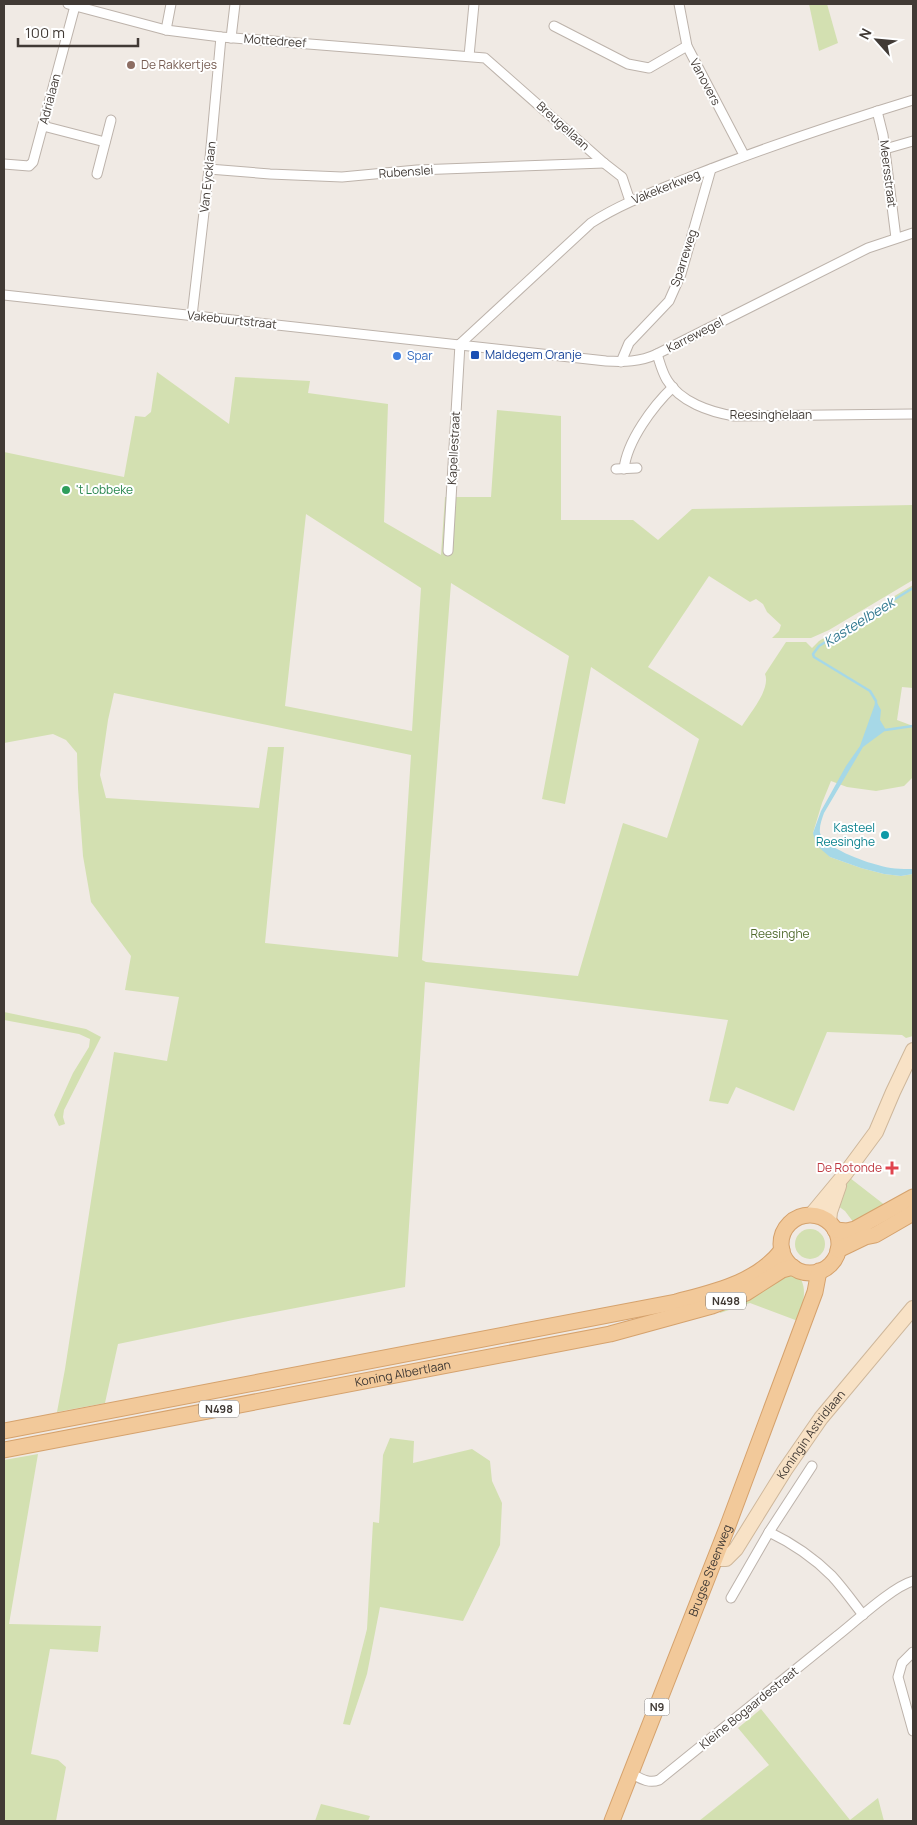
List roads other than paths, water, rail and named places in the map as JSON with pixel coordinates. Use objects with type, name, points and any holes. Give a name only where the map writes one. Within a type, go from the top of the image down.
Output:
[{"type":"main road","points":[[811,1215],[876,1132],[895,1086],[913,1050]]},
{"type":"main road","points":[[798,1270],[819,1271],[830,1264],[838,1250],[838,1237],[832,1226],[830,1212],[845,1174]]},
{"type":"main road","points":[[782,1250],[782,1236],[790,1223],[803,1216],[817,1216],[832,1226],[847,1231],[855,1229],[913,1197]]},
{"type":"main road","points":[[838,1250],[864,1237],[875,1235],[913,1213]]},
{"type":"main road","name":"Brugse Steenweg","points":[[782,1250],[784,1257],[798,1270],[808,1289],[805,1318]]},
{"type":"main road","name":"Koning Albertlaan","points":[[4,1431],[676,1302],[738,1284],[771,1262],[782,1250]]},
{"type":"main road","name":"Koning Albertlaan","points":[[4,1450],[610,1334],[712,1306],[746,1293],[782,1270],[798,1270]]},
{"type":"main road","name":"Brugse Steenweg","points":[[612,1821],[715,1559],[805,1318],[819,1271]]},
{"type":"main road","name":"Koningin Astridlaan","points":[[715,1559],[726,1560],[736,1550],[784,1470],[821,1418],[913,1308]]},
{"type":"street","points":[[166,30],[171,4]]},
{"type":"street","points":[[231,38],[235,4]]},
{"type":"street","points":[[469,56],[474,4]]},
{"type":"street","name":"Vanovers","points":[[679,4],[687,46],[744,155]]},
{"type":"street","name":"Mottedreef","points":[[72,5],[166,30],[231,38],[485,58]]},
{"type":"street","name":"Adrialaan","points":[[4,164],[29,166],[33,162],[72,5]]},
{"type":"street","points":[[554,26],[628,64],[649,68],[687,46]]},
{"type":"street","name":"Van Eycklaan","points":[[192,316],[209,169],[221,37]]},
{"type":"street","name":"Breugellaan","points":[[485,58],[622,177],[630,201]]},
{"type":"street","name":"Vakekerkweg","points":[[460,344],[591,223],[609,211],[744,155],[913,100]]},
{"type":"street","name":"Meersstraat","points":[[877,111],[885,149],[896,238]]},
{"type":"street","points":[[97,174],[111,120]]},
{"type":"street","points":[[43,126],[105,142]]},
{"type":"street","points":[[885,149],[913,141]]},
{"type":"street","name":"Rubenslei","points":[[209,169],[342,177],[417,170],[604,163]]},
{"type":"street","name":"Sparreweg","points":[[621,362],[629,343],[668,301],[681,274],[711,168]]},
{"type":"street","name":"Karrewegel","points":[[460,344],[621,362],[646,359],[852,255],[913,233]]},
{"type":"street","name":"Vakebuurtstraat","points":[[4,296],[460,344]]},
{"type":"street","name":"Kapellestraat","points":[[448,551],[460,344]]},
{"type":"street","name":"Reesinghelaan","points":[[657,354],[667,380],[673,387],[687,400],[719,414],[734,416],[913,414]]},
{"type":"street","points":[[637,468],[620,469],[629,446],[663,397],[673,387]]},
{"type":"street","points":[[732,1598],[769,1532],[812,1466]]},
{"type":"street","points":[[769,1532],[793,1545],[827,1572],[863,1616]]},
{"type":"street","name":"Kleine Bogaardestraat","points":[[630,1773],[647,1782],[659,1780],[898,1588],[905,1583],[913,1581]]},
{"type":"street","points":[[913,1652],[902,1663],[898,1677],[913,1731]]},
{"type":"water","points":[[876,701],[881,710],[880,720],[886,730],[863,747],[824,813],[820,825],[820,833],[829,843],[845,853],[882,866],[895,869],[913,869],[913,874],[901,876],[884,874],[830,857],[816,845],[813,833],[821,811],[846,766],[860,746]]},
{"type":"waterway","name":"Kasteelbeek","points":[[876,704],[870,691],[814,657],[813,654],[819,646],[913,588]]},
{"type":"waterway","name":"Kasteelbeek","points":[[885,730],[913,726]]},
{"type":"place","name":"De Rakkertjes","points":[[131,65]]},
{"type":"place","name":"Maldegem Oranje","points":[[475,355]]},
{"type":"place","name":"Spar","points":[[397,356]]},
{"type":"place","name":"'t Lobbeke","points":[[66,490]]},
{"type":"place","name":"Kasteel Reesinghe","points":[[885,835]]},
{"type":"place","name":"De Rotonde","points":[[892,1168]]},
{"type":"park label","name":"Reesinghe","points":[[780,934]]}]
